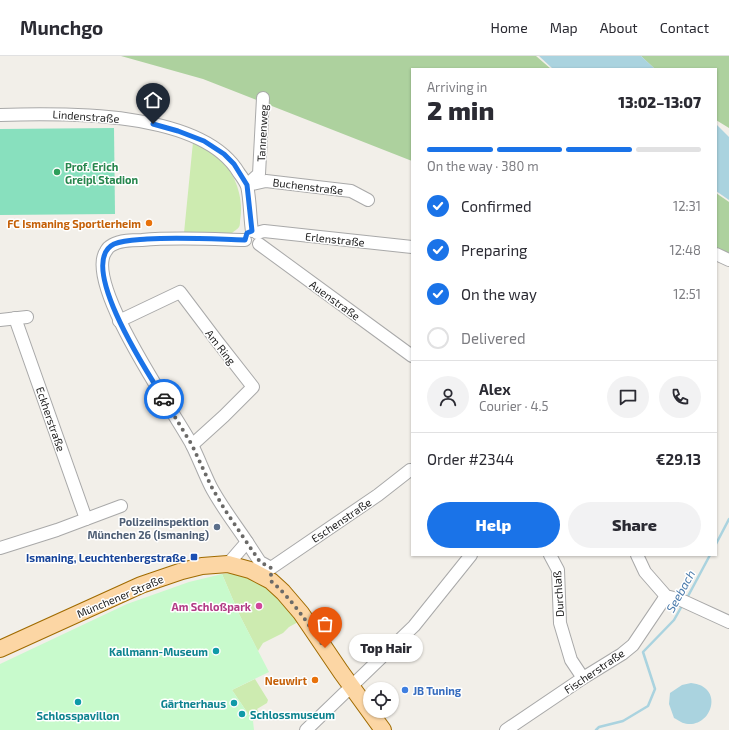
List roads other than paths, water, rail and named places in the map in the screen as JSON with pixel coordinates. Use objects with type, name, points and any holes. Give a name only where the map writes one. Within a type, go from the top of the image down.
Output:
[{"type":"main road","name":"Münchener Straße","points":[[0,650],[141,584],[182,570],[202,566],[228,564],[271,574],[283,592],[301,613],[383,730]]},
{"type":"street","name":"Tannenweg","points":[[247,185],[259,174],[263,98]]},
{"type":"street","name":"Lindenstraße","points":[[0,115],[82,114],[141,121],[165,127],[204,141],[224,154],[234,164],[247,185],[253,237]]},
{"type":"street","name":"Buchenstraße","points":[[247,185],[266,181],[351,191],[368,200]]},
{"type":"street","name":"Erlenstraße","points":[[247,542],[225,510],[211,486],[192,445],[119,321],[102,273],[102,262],[105,252],[113,244],[133,240],[174,237],[253,237],[264,231],[411,247]]},
{"type":"street","name":"Auenstraße","points":[[253,237],[411,355]]},
{"type":"street","points":[[717,254],[729,260]]},
{"type":"street","name":"Am Ring","points":[[119,321],[180,292],[216,341],[253,387],[192,445]]},
{"type":"street","name":"Eckherstraße","points":[[0,320],[21,318],[86,519]]},
{"type":"street","name":"Eschenstraße","points":[[271,574],[410,470]]},
{"type":"street","points":[[0,548],[58,530],[121,506]]},
{"type":"street","points":[[228,564],[247,542],[260,562],[271,574]]},
{"type":"street","points":[[306,730],[414,626],[469,556]]},
{"type":"street","name":"Durchlaß","points":[[551,556],[558,570],[560,623],[571,660],[583,678]]},
{"type":"street","points":[[638,556],[646,572],[666,596],[685,602],[729,622]]},
{"type":"street","name":"Fischerstraße","points":[[506,730],[583,678],[622,654],[633,644],[666,596]]},
{"type":"water","points":[[539,56],[641,56],[654,68],[552,68]]},
{"type":"water","points":[[717,125],[729,137],[729,200],[717,192]]},
{"type":"water","points":[[691,683],[701,686],[708,691],[711,698],[711,705],[709,713],[704,719],[697,723],[686,724],[674,718],[669,704],[670,693],[682,685]]},
{"type":"waterway","name":"Seebach","points":[[717,542],[729,519]]},
{"type":"waterway","name":"Seebach","points":[[687,598],[709,556]]},
{"type":"waterway","name":"Seebach","points":[[596,730],[599,727],[623,721],[648,706],[655,689],[643,652],[674,620],[683,604]]},
{"type":"place","name":"Prof. Erich Greipl Stadion","points":[[57,172]]},
{"type":"place","name":"FC Ismaning Sportlerheim","points":[[149,223]]},
{"type":"place","name":"Polizeiinspektion München 26 (Ismaning)","points":[[217,527]]},
{"type":"place","name":"Ismaning, Leuchtenbergstraße","points":[[194,557]]},
{"type":"place","name":"Am Schloßpark","points":[[259,606]]},
{"type":"place","name":"Top Hair","points":[[325,648]]},
{"type":"place","name":"Kallmann-Museum","points":[[216,651]]},
{"type":"place","name":"Neuwirt","points":[[315,680]]},
{"type":"place","name":"JB Tuning","points":[[405,690]]},
{"type":"place","name":"Schlosspavillon","points":[[78,702]]},
{"type":"place","name":"Gärtnerhaus","points":[[234,703]]},
{"type":"place","name":"Schlossmuseum","points":[[242,714]]}]
